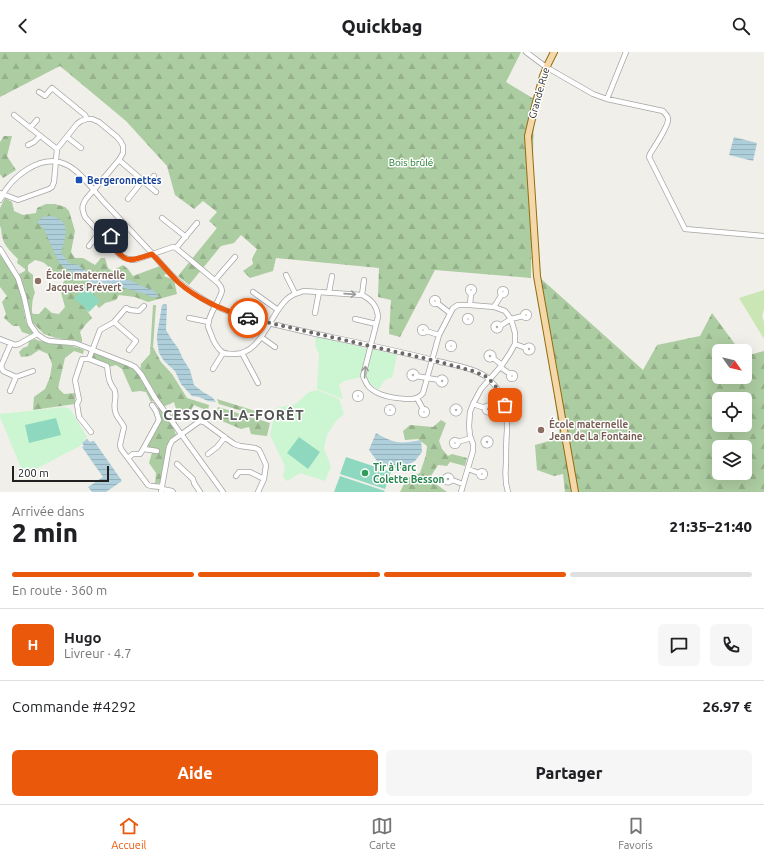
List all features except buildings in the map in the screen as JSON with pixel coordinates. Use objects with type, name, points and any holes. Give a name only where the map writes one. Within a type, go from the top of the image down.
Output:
[{"type":"main road","name":"Grande Rue","points":[[554,52],[546,67],[528,136],[537,276],[575,492]]},
{"type":"street","points":[[526,52],[546,67],[593,94],[607,99],[663,111],[668,117],[668,124],[649,157],[685,229],[764,236]]},
{"type":"street","points":[[607,99],[626,52]]},
{"type":"street","points":[[39,92],[45,96],[52,88],[87,118],[99,122],[117,137],[123,146],[123,153],[119,160],[83,204],[82,209],[85,218],[98,232]]},
{"type":"street","points":[[14,115],[57,150]]},
{"type":"street","points":[[1,193],[18,200],[52,187],[54,182],[57,150],[77,124],[87,118]]},
{"type":"street","points":[[30,128],[37,120]]},
{"type":"street","points":[[28,144],[34,142],[40,136]]},
{"type":"street","points":[[67,137],[81,148]]},
{"type":"street","points":[[119,160],[156,192]]},
{"type":"street","points":[[0,200],[1,193],[14,180],[32,167],[45,162],[62,163],[72,168],[178,282],[215,306],[246,317],[432,360],[473,371],[485,376],[498,389],[505,405],[507,418],[505,478],[508,492]]},
{"type":"street","points":[[147,184],[154,176]]},
{"type":"street","points":[[128,199],[143,180]]},
{"type":"street","points":[[162,218],[186,237]]},
{"type":"street","points":[[176,248],[197,223]]},
{"type":"street","points":[[89,246],[98,232],[103,230],[111,236],[110,244],[121,256],[130,260],[135,260],[172,247],[176,248],[221,286],[222,291],[209,319],[208,326],[214,342],[223,353],[242,353],[254,345],[261,337],[278,310],[287,299],[295,294],[304,291],[362,295],[374,304],[378,317],[363,376],[369,387],[378,393],[398,398],[417,398],[423,393],[439,334],[453,308],[458,305],[469,305],[494,307],[504,311],[511,319],[515,333],[515,344],[501,366],[477,395],[470,412],[469,426],[473,444],[472,455],[461,492]]},
{"type":"street","points":[[0,249],[18,278],[30,324],[37,334],[48,341],[75,344],[135,367],[143,377],[155,398],[223,492]]},
{"type":"street","points":[[215,280],[235,257]]},
{"type":"street","points":[[286,275],[295,294]]},
{"type":"street","points":[[329,292],[332,276]]},
{"type":"street","points":[[362,295],[364,280]]},
{"type":"street","points":[[252,292],[278,310]]},
{"type":"street","points":[[315,313],[319,292]]},
{"type":"street","points":[[467,316],[471,293]]},
{"type":"street","points":[[494,307],[502,294]]},
{"type":"street","points":[[437,303],[450,313]]},
{"type":"street","points":[[89,358],[100,330],[114,322],[126,308],[139,311],[144,306]]},
{"type":"street","points":[[500,326],[511,319],[523,316]]},
{"type":"street","points":[[189,318],[209,322]]},
{"type":"street","points":[[355,319],[376,324]]},
{"type":"street","points":[[114,322],[136,341],[129,350]]},
{"type":"street","points":[[426,331],[439,334]]},
{"type":"street","points":[[0,339],[15,345],[37,334]]},
{"type":"street","points":[[261,337],[275,348]]},
{"type":"street","points":[[438,342],[448,345]]},
{"type":"street","points":[[11,343],[1,361],[3,371],[16,377],[33,371]]},
{"type":"street","points":[[515,344],[526,348]]},
{"type":"street","points":[[212,369],[223,353]]},
{"type":"street","points":[[242,353],[258,383]]},
{"type":"street","points":[[91,432],[80,416],[77,404],[79,400],[75,380],[82,360],[89,358],[106,366],[111,385],[116,393],[114,402],[116,414],[124,425],[120,447],[148,485],[173,492]]},
{"type":"street","points":[[493,358],[510,374]]},
{"type":"street","points":[[416,376],[439,380]]},
{"type":"street","points":[[10,391],[16,377]]},
{"type":"street","points":[[361,394],[369,387]]},
{"type":"street","points":[[386,396],[392,393],[396,394],[398,398]]},
{"type":"street","points":[[390,407],[393,397]]},
{"type":"street","points":[[417,398],[423,409]]},
{"type":"street","points":[[473,404],[485,408]]},
{"type":"street","points":[[128,458],[133,454],[140,454],[159,420],[152,405]]},
{"type":"street","points":[[460,411],[470,412]]},
{"type":"street","points":[[162,489],[168,447],[172,440],[200,421],[204,422],[234,444],[259,450],[266,465],[264,479],[258,492]]},
{"type":"street","points":[[208,454],[217,447],[225,437]]},
{"type":"street","points":[[458,442],[471,438]]},
{"type":"street","points":[[473,444],[483,442]]},
{"type":"street","points":[[144,449],[157,451]]},
{"type":"street","points":[[178,464],[193,479],[200,492]]},
{"type":"street","points":[[468,469],[479,473]]},
{"type":"street","points":[[236,476],[239,472],[250,472],[264,479]]},
{"type":"street","points":[[452,480],[463,484]]},
{"type":"green space","name":"Bois brûlé","points":[[0,52],[521,52],[506,82],[534,99],[531,278],[435,270],[400,337],[389,334],[391,300],[378,297],[379,268],[276,258],[273,271],[250,278],[243,271],[253,264],[252,259],[257,249],[241,235],[234,243],[221,246],[189,285],[178,276],[217,228],[209,221],[217,212],[203,201],[194,209],[175,195],[167,166],[126,121],[60,66],[0,97]]},
{"type":"green space","points":[[4,136],[12,136],[7,156],[16,170],[3,178],[0,174],[0,142]]},
{"type":"green space","points":[[5,198],[12,202],[14,211],[23,215],[36,213],[37,208],[46,204],[55,204],[65,207],[69,211],[75,231],[71,252],[75,258],[83,258],[95,265],[101,258],[105,258],[108,268],[112,271],[123,265],[133,276],[160,266],[167,272],[164,276],[174,280],[177,294],[148,302],[135,297],[119,295],[116,300],[105,303],[99,308],[91,288],[86,285],[83,299],[92,318],[80,332],[82,342],[56,338],[44,334],[31,321],[19,274],[25,271],[25,269],[17,263],[18,259],[4,243],[0,226],[0,208]],"holes":[[[35,260],[47,265],[54,276],[65,279],[60,289],[65,307],[59,314],[52,313],[45,307],[39,314],[32,313],[35,293],[33,286],[33,275],[28,271],[28,265]]]},
{"type":"green space","points":[[0,255],[16,278],[26,322],[33,333],[31,335],[22,332],[19,326],[13,326],[4,318],[6,314],[2,302],[7,296],[0,287]]},
{"type":"green space","points":[[538,276],[643,370],[657,345],[700,336],[712,313],[735,344],[712,344],[712,384],[752,384],[752,354],[764,351],[764,492],[565,492],[563,474],[554,476],[537,470],[535,445],[560,438]]},
{"type":"green space","points":[[86,287],[100,301],[89,312],[74,298]]},
{"type":"green space","points":[[764,290],[764,308],[762,317],[764,322],[764,339],[739,298]]},
{"type":"green space","points":[[153,305],[156,305],[153,347],[161,362],[172,374],[187,398],[209,405],[208,411],[194,405],[188,414],[182,414],[178,417],[176,424],[171,416],[176,409],[174,402],[163,407],[140,371],[141,364],[150,354]]},
{"type":"green space","points":[[316,336],[368,349],[362,377],[344,381],[339,385],[343,399],[317,389],[319,354],[315,345]]},
{"type":"green space","points":[[35,339],[84,350],[83,354],[74,351],[65,358],[58,388],[64,394],[75,393],[75,404],[33,410],[34,397],[45,389],[50,377],[52,364],[48,354],[39,350],[30,356],[21,357],[19,352],[28,346],[29,341]]},
{"type":"green space","points":[[372,349],[397,355],[392,378],[386,379],[378,389],[369,383],[365,376]]},
{"type":"green space","points":[[94,353],[133,367],[144,381],[154,400],[151,402],[146,392],[132,392],[122,369],[116,365],[109,367],[91,358]]},
{"type":"green space","points":[[317,390],[339,399],[344,414],[336,421],[327,435],[324,448],[331,467],[325,481],[300,473],[287,481],[283,477],[285,466],[270,435],[276,408],[296,404],[309,392]]},
{"type":"green space","points":[[217,399],[268,415],[268,419],[219,404]]},
{"type":"green space","points":[[64,407],[70,409],[87,437],[80,446],[24,475],[0,414]]},
{"type":"green space","points":[[159,407],[173,426],[176,435],[169,442],[161,483],[155,484],[156,473],[149,463],[153,449],[148,446],[159,424],[157,409]]},
{"type":"green space","points":[[218,407],[270,423],[267,436],[251,434],[249,427],[241,429],[222,421],[217,411]]},
{"type":"green space","points":[[56,418],[61,435],[29,443],[25,425]]},
{"type":"green space","points":[[441,420],[446,423],[439,441],[442,449],[448,456],[452,454],[467,458],[465,466],[450,462],[447,466],[438,465],[429,479],[447,492],[400,492],[407,478],[420,473],[426,455],[427,446],[418,439],[405,440],[403,431],[410,425],[433,427]]},
{"type":"green space","points":[[299,437],[320,452],[308,469],[287,453]]},
{"type":"green space","name":"Tir à l'arc Colette Besson","points":[[346,457],[391,472],[385,489],[340,474]]},
{"type":"green space","points":[[340,476],[385,491],[334,492]]},
{"type":"water","points":[[734,137],[757,143],[753,161],[729,155]]},
{"type":"water","points":[[50,216],[62,221],[65,225],[66,230],[61,253],[69,263],[78,265],[86,271],[101,278],[115,277],[126,279],[154,291],[159,297],[152,297],[109,284],[97,285],[71,272],[60,264],[44,229],[37,222],[43,217]]},
{"type":"water","points":[[162,305],[167,305],[166,330],[190,370],[194,385],[212,397],[216,402],[192,396],[181,384],[175,371],[164,361],[159,353],[157,335]]},
{"type":"water","points":[[376,433],[398,442],[421,440],[422,452],[415,461],[400,469],[380,465],[369,450]]},
{"type":"water","points":[[87,439],[90,442],[94,441],[122,481],[106,492],[92,492],[88,487],[103,477],[82,447],[84,446],[82,443]]},
{"type":"way so far","points":[[248,318],[432,360],[479,373],[489,379],[498,389],[505,405]]},
{"type":"place","name":"Bergeronnettes","points":[[79,180]]},
{"type":"place","name":"École maternelle Jacques Prévert","points":[[38,281]]},
{"type":"place","name":"École maternelle Jean de La Fontaine","points":[[541,430]]},
{"type":"place","name":"Tir à l'arc Colette Besson","points":[[365,473]]},
{"type":"district","name":"CESSON-LA-FORÊT","points":[[234,415]]},
{"type":"route","points":[[111,236],[110,244],[121,256],[126,259],[135,260],[152,254],[178,282],[189,290],[215,306],[248,318]]}]
